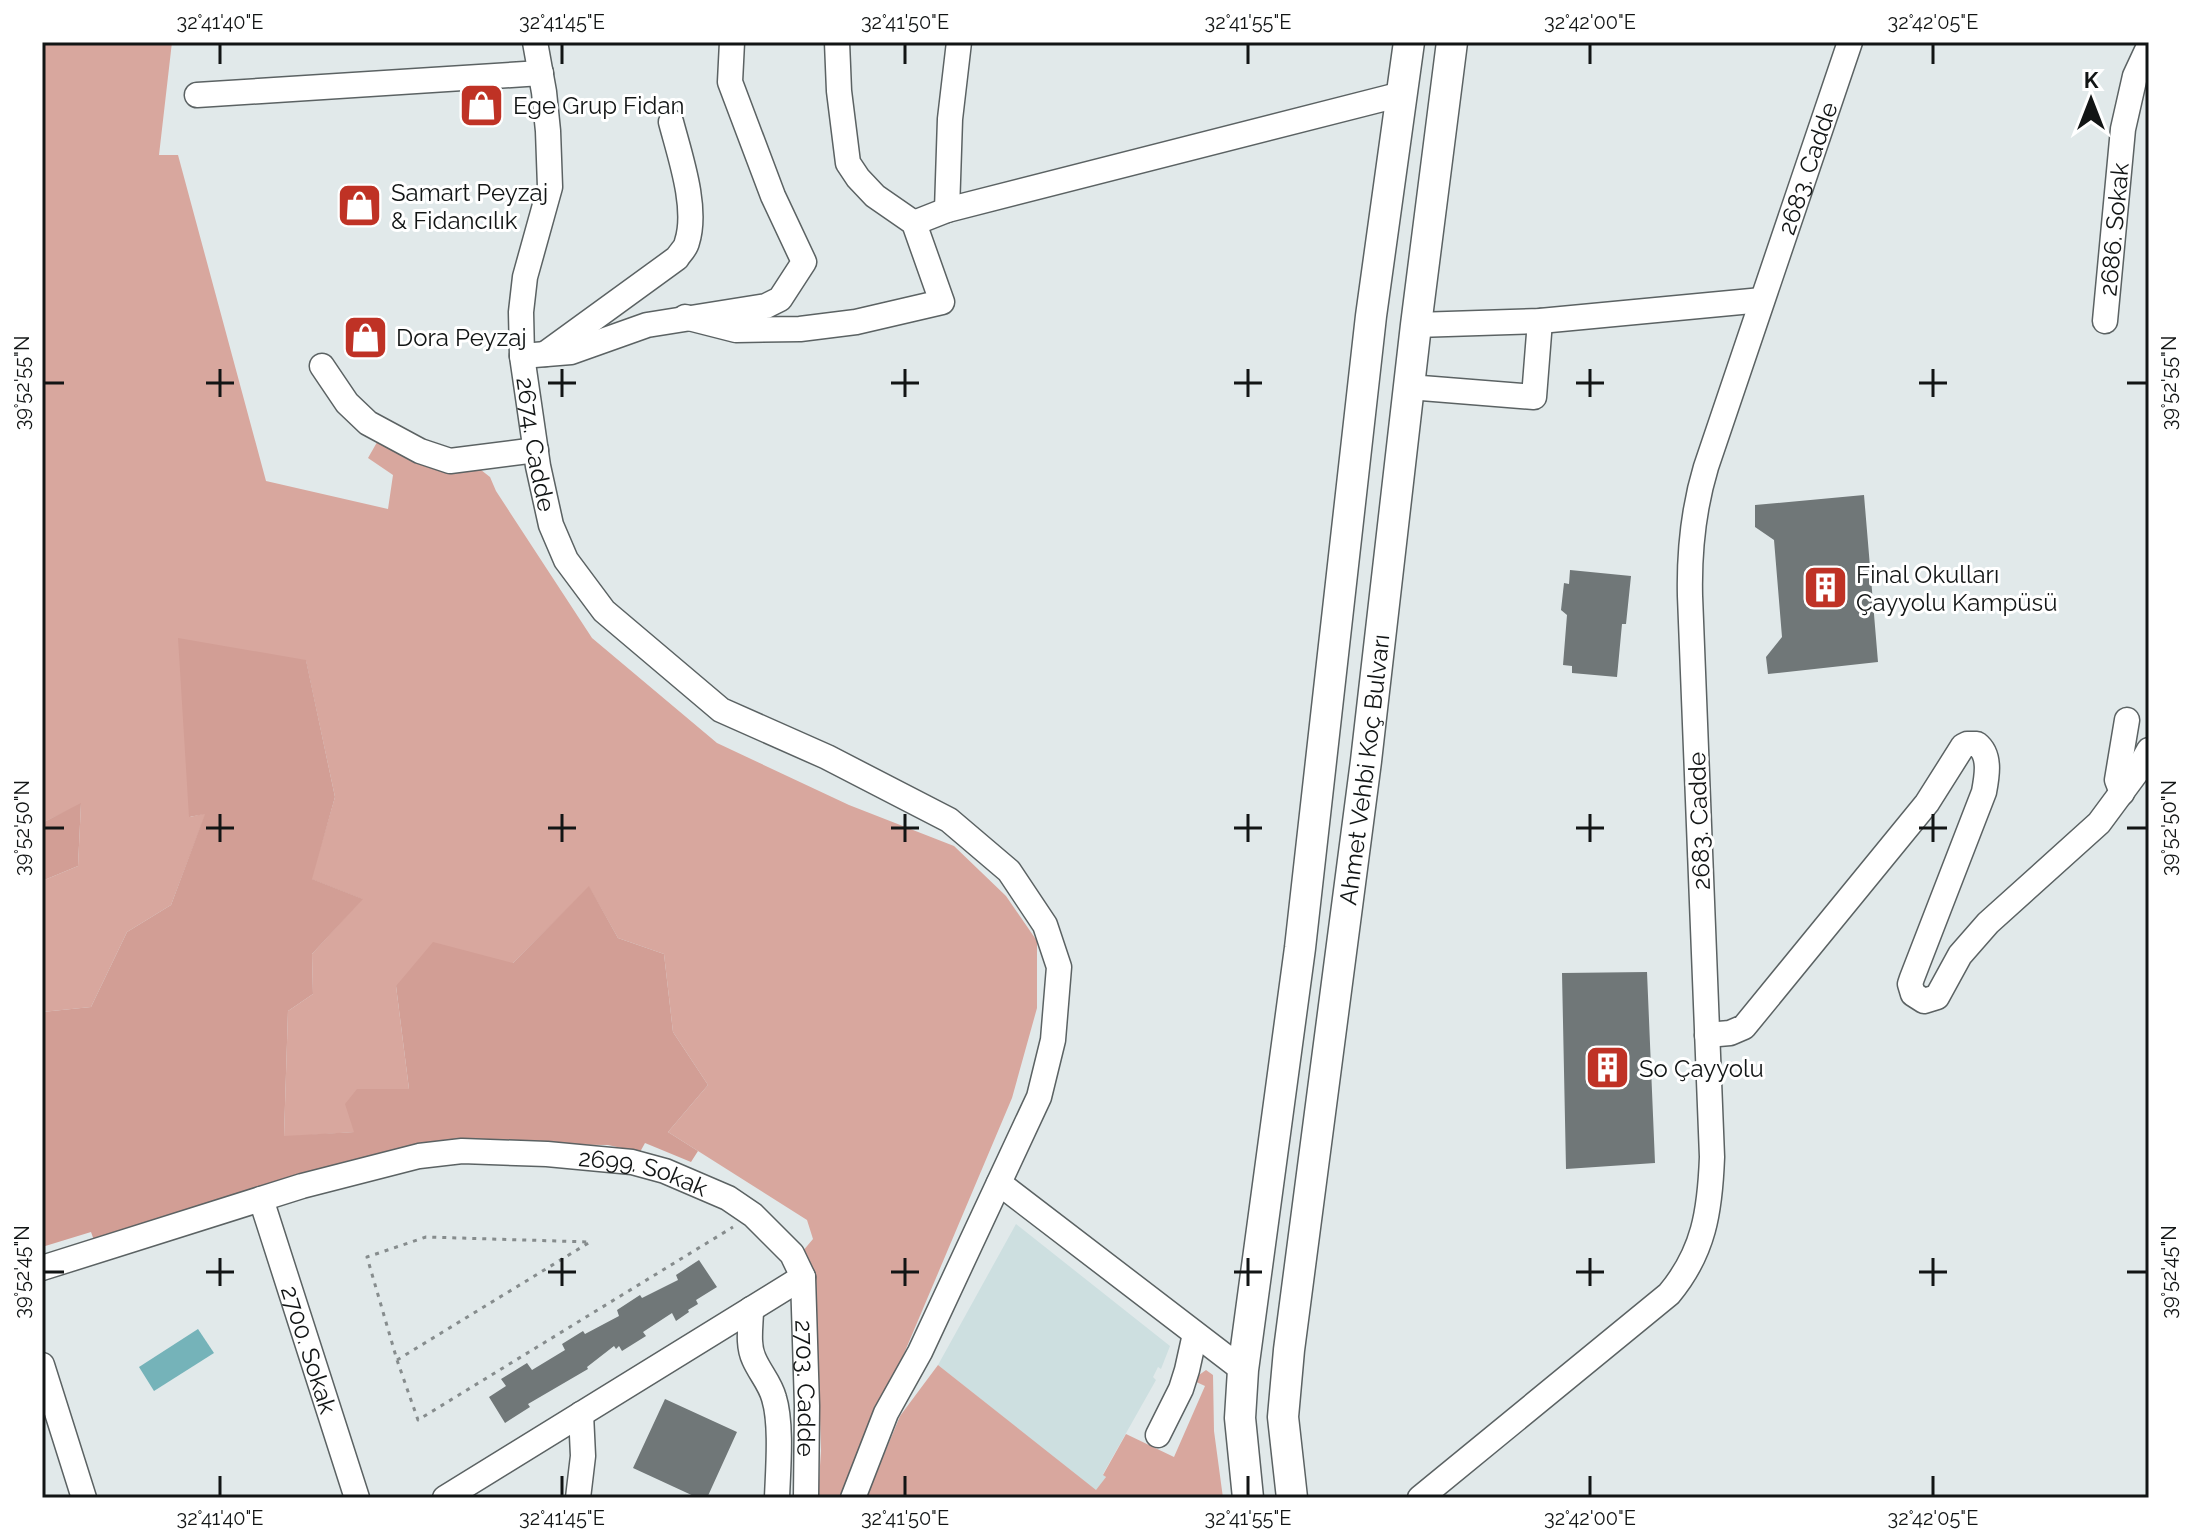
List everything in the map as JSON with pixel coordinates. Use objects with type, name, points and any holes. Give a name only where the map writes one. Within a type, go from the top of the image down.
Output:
[{"type":"main road","name":"Ahmet Vehbi Koç Bulvarı","points":[[1248,1498],[1241,1429],[1243,1370],[1300,948],[1371,316],[1409,42]]},
{"type":"main road","name":"Ahmet Vehbi Koç Bulvarı","points":[[1292,1498],[1283,1417],[1287,1361],[1366,761],[1452,42]]},
{"type":"street","name":"2674. Cadde","points":[[535,42],[548,131],[550,187],[525,277],[521,312],[532,356],[536,450],[551,525],[566,560],[604,611],[721,710],[827,757],[949,820],[1009,871],[1045,925],[1059,967],[1053,1040],[1039,1097],[920,1352],[886,1413],[853,1498]]},
{"type":"street","points":[[532,356],[571,352],[629,330],[685,317],[766,306],[780,299],[804,262],[773,196],[730,82],[732,42]]},
{"type":"street","points":[[685,317],[736,330],[800,329],[856,322],[942,302],[914,223],[875,196],[848,163],[839,91],[837,42]]},
{"type":"street","points":[[947,210],[950,119],[959,42]]},
{"type":"street","name":"2683. Cadde","points":[[1420,1498],[1669,1294],[1692,1262],[1707,1214],[1712,1157],[1690,596],[1692,527],[1697,494],[1850,42]]},
{"type":"street","name":"2686. Sokak","points":[[2105,321],[2123,129],[2135,76],[2149,46]]},
{"type":"street","points":[[197,95],[541,73]]},
{"type":"street","points":[[914,223],[947,210],[1402,94]]},
{"type":"street","points":[[532,356],[677,258],[687,244],[690,213],[671,122]]},
{"type":"street","points":[[1416,325],[1540,321],[1762,300]]},
{"type":"street","points":[[1409,387],[1534,397],[1540,321]]},
{"type":"street","points":[[322,366],[347,403],[368,423],[420,451],[450,461],[536,450]]},
{"type":"street","points":[[2122,793],[2117,780],[2127,720]]},
{"type":"street","points":[[1707,1035],[1730,1033],[1744,1027],[1927,803],[1963,746],[1977,744],[1984,751],[1984,792],[1910,984],[1913,994],[1924,1001],[1937,997],[1960,955],[1988,923],[2099,823],[2149,750]]},
{"type":"street","name":"2699. Sokak","points":[[42,1268],[366,1168],[419,1156],[462,1151],[504,1151],[632,1162],[696,1183],[728,1198],[753,1215],[792,1254],[803,1277]]},
{"type":"street","points":[[999,1183],[1243,1370]]},
{"type":"street","name":"2700. Sokak","points":[[261,1199],[357,1498]]},
{"type":"street","points":[[445,1498],[803,1277]]},
{"type":"street","name":"2703. Cadde","points":[[803,1277],[806,1498]]},
{"type":"street","points":[[751,1309],[750,1343],[753,1357],[769,1382],[776,1401],[779,1454],[777,1498]]},
{"type":"street","points":[[1158,1435],[1181,1389],[1195,1334]]},
{"type":"street","points":[[42,1365],[84,1498]]},
{"type":"street","points":[[578,1498],[583,1456],[581,1414]]},
{"type":"path","points":[[397,1360],[590,1242],[426,1237],[367,1257],[397,1360],[418,1420],[753,1215]]},
{"type":"shaded area","points":[[42,42],[172,42],[159,155],[178,155],[266,481],[388,509],[393,475],[368,458],[380,437],[441,470],[481,470],[490,477],[496,491],[592,638],[717,743],[849,805],[954,846],[1006,896],[1037,941],[1037,1008],[1012,1098],[843,1498],[818,1498],[821,1450],[816,1292],[802,1252],[813,1239],[807,1220],[668,1132],[708,1085],[673,1032],[664,954],[618,938],[589,887],[513,963],[396,986],[409,1089],[354,1132],[284,1137],[288,1011],[313,994],[312,954],[362,899],[311,879],[335,797],[306,661],[190,817],[206,813],[171,905],[127,932],[91,1007],[42,1012],[42,881],[78,866],[81,804],[42,823]]},
{"type":"shaded area","points":[[178,638],[306,660],[335,797],[312,879],[363,899],[312,954],[313,994],[288,1011],[284,1136],[354,1132],[345,1104],[357,1089],[409,1089],[396,986],[433,942],[513,963],[589,886],[618,938],[664,954],[673,1032],[708,1085],[668,1132],[698,1151],[691,1162],[645,1143],[640,1152],[608,1145],[419,1143],[340,1163],[96,1246],[91,1232],[42,1247],[42,1012],[91,1007],[127,932],[171,905],[205,814],[189,817]]},
{"type":"shaded area","points":[[81,803],[78,866],[42,881],[42,823]]},
{"type":"shaded area","points":[[1016,1224],[1170,1346],[1161,1369],[1158,1367],[1153,1377],[1156,1380],[1096,1491],[938,1365]]},
{"type":"shaded area","points":[[938,1365],[1096,1490],[1106,1477],[1103,1475],[1126,1434],[1174,1457],[1205,1386],[1192,1380],[1206,1370],[1213,1375],[1214,1431],[1223,1498],[866,1498],[900,1416]]},
{"type":"water","points":[[198,1329],[214,1353],[154,1391],[139,1367]]},
{"type":"building","name":"Final Okulları Çayyolu Kampüsü","points":[[1864,495],[1878,662],[1768,674],[1766,657],[1782,637],[1774,540],[1755,527],[1755,505]]},
{"type":"building","points":[[1570,570],[1631,576],[1617,677],[1572,673],[1572,666],[1563,665],[1567,615],[1561,610],[1564,583],[1569,584]]},
{"type":"building","name":"So Çayyolu","points":[[1647,972],[1655,1163],[1566,1169],[1562,973]]},
{"type":"building","points":[[699,1260],[717,1287],[696,1300],[698,1304],[689,1312],[676,1321],[672,1313],[643,1332],[646,1336],[622,1351],[619,1346],[616,1349],[614,1346],[588,1369],[528,1404],[530,1407],[505,1423],[489,1397],[506,1386],[501,1379],[527,1363],[532,1370],[565,1350],[562,1344],[583,1331],[585,1334],[619,1316],[617,1310],[640,1295],[642,1298],[678,1280],[676,1275]]},
{"type":"building","points":[[665,1399],[737,1432],[707,1498],[698,1498],[633,1468]]},
{"type":"place","name":"Ege Grup Fidan","points":[[482,105]]},
{"type":"place","name":"Samart Peyzaj & Fidancılık","points":[[360,206]]},
{"type":"place","name":"Dora Peyzaj","points":[[365,337]]},
{"type":"place","name":"Final Okulları Çayyolu Kampüsü","points":[[1825,588]]},
{"type":"place","name":"So Çayyolu","points":[[1608,1068]]}]
